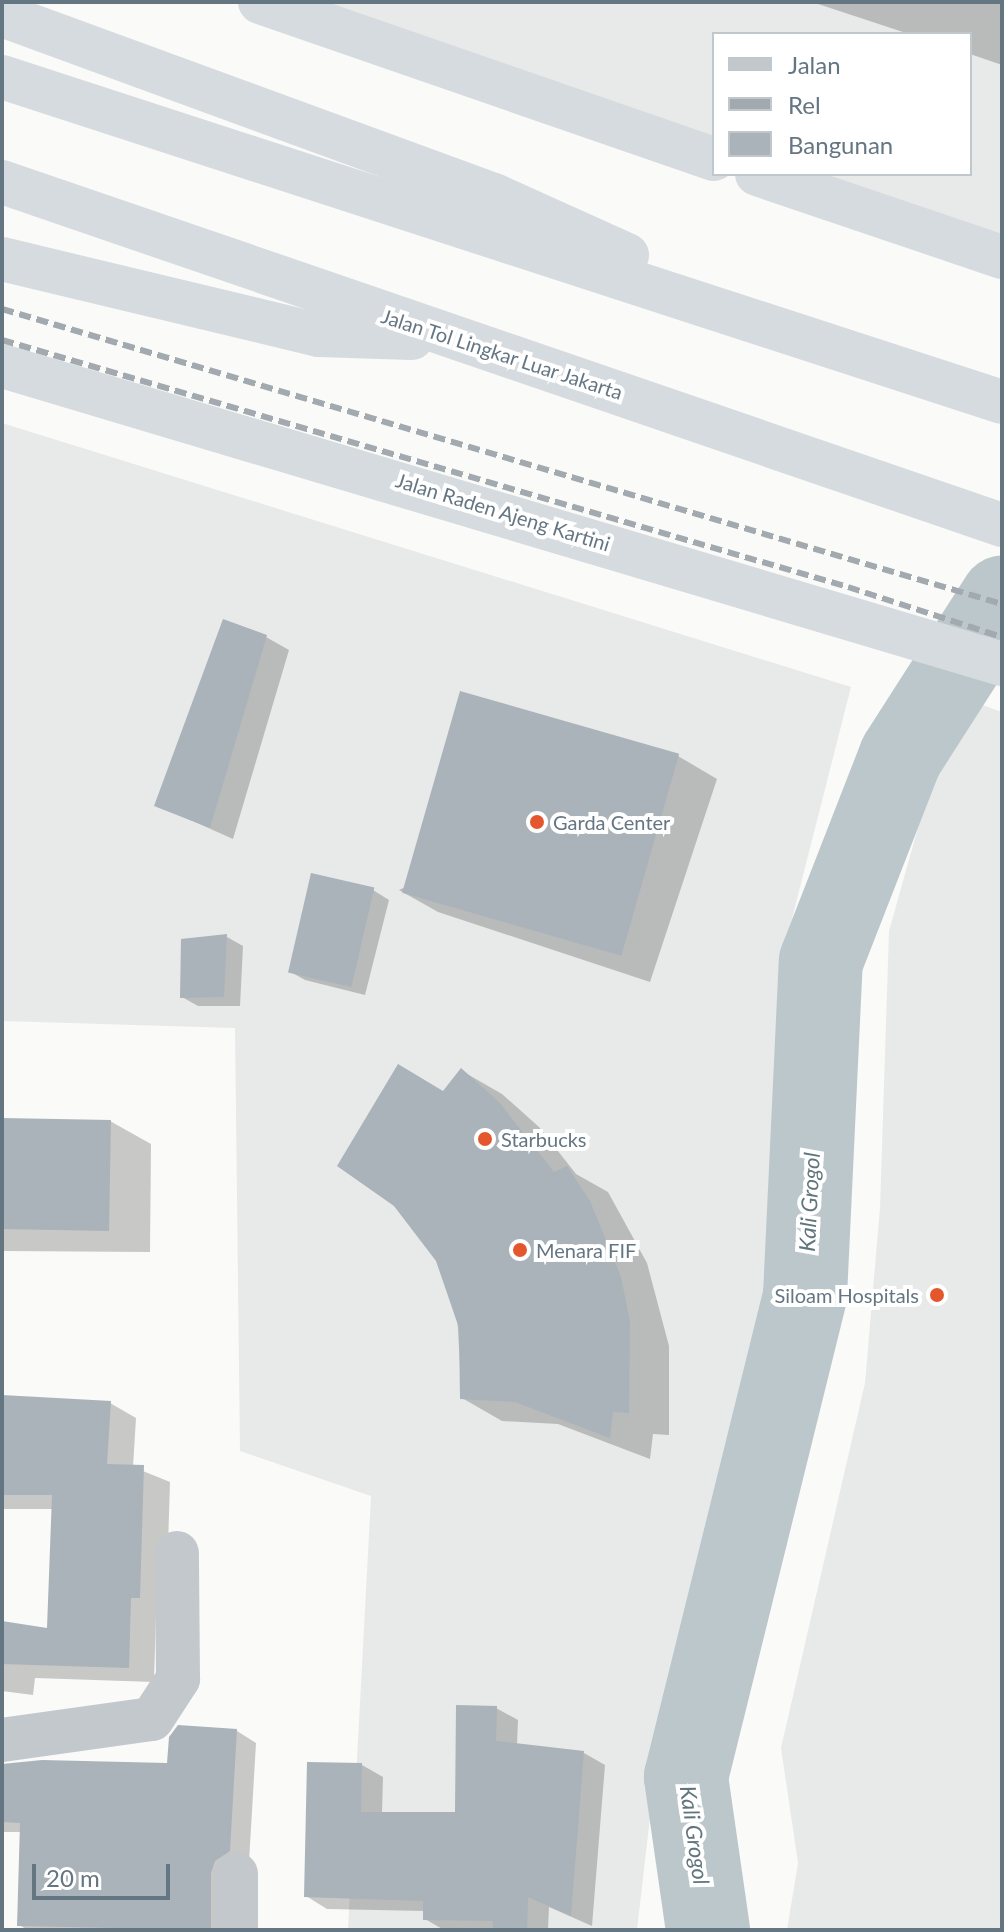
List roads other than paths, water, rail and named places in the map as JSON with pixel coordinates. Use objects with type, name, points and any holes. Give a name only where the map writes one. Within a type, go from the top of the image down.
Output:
[{"type":"highway","points":[[260,2],[712,158]]},
{"type":"highway","points":[[2,15],[494,195],[818,340]]},
{"type":"highway","points":[[2,77],[994,399]]},
{"type":"highway","points":[[763,176],[1002,257]]},
{"type":"highway","name":"Jalan Tol Lingkar Luar Jakarta","points":[[2,182],[1002,525]]},
{"type":"highway","points":[[2,259],[319,335],[454,339]]},
{"type":"highway","name":"Jalan Raden Ajeng Kartini","points":[[2,366],[1002,664]]},
{"type":"street","points":[[2,1740],[152,1719],[178,1679],[177,1553]]},
{"type":"street","points":[[236,1874],[236,1930]]},
{"type":"waterway","name":"Kali Grogol","points":[[708,1930],[686,1777],[805,1296],[821,961],[901,756],[1002,598]]},
{"type":"railway","points":[[2,309],[1002,604]]},
{"type":"railway","points":[[2,340],[848,587],[1002,637]]},
{"type":"place","name":"Garda Center","points":[[537,822]]},
{"type":"place","name":"Starbucks","points":[[485,1139]]},
{"type":"place","name":"Menara FIF","points":[[520,1250]]},
{"type":"place","name":"Siloam Hospitals","points":[[937,1295]]}]
